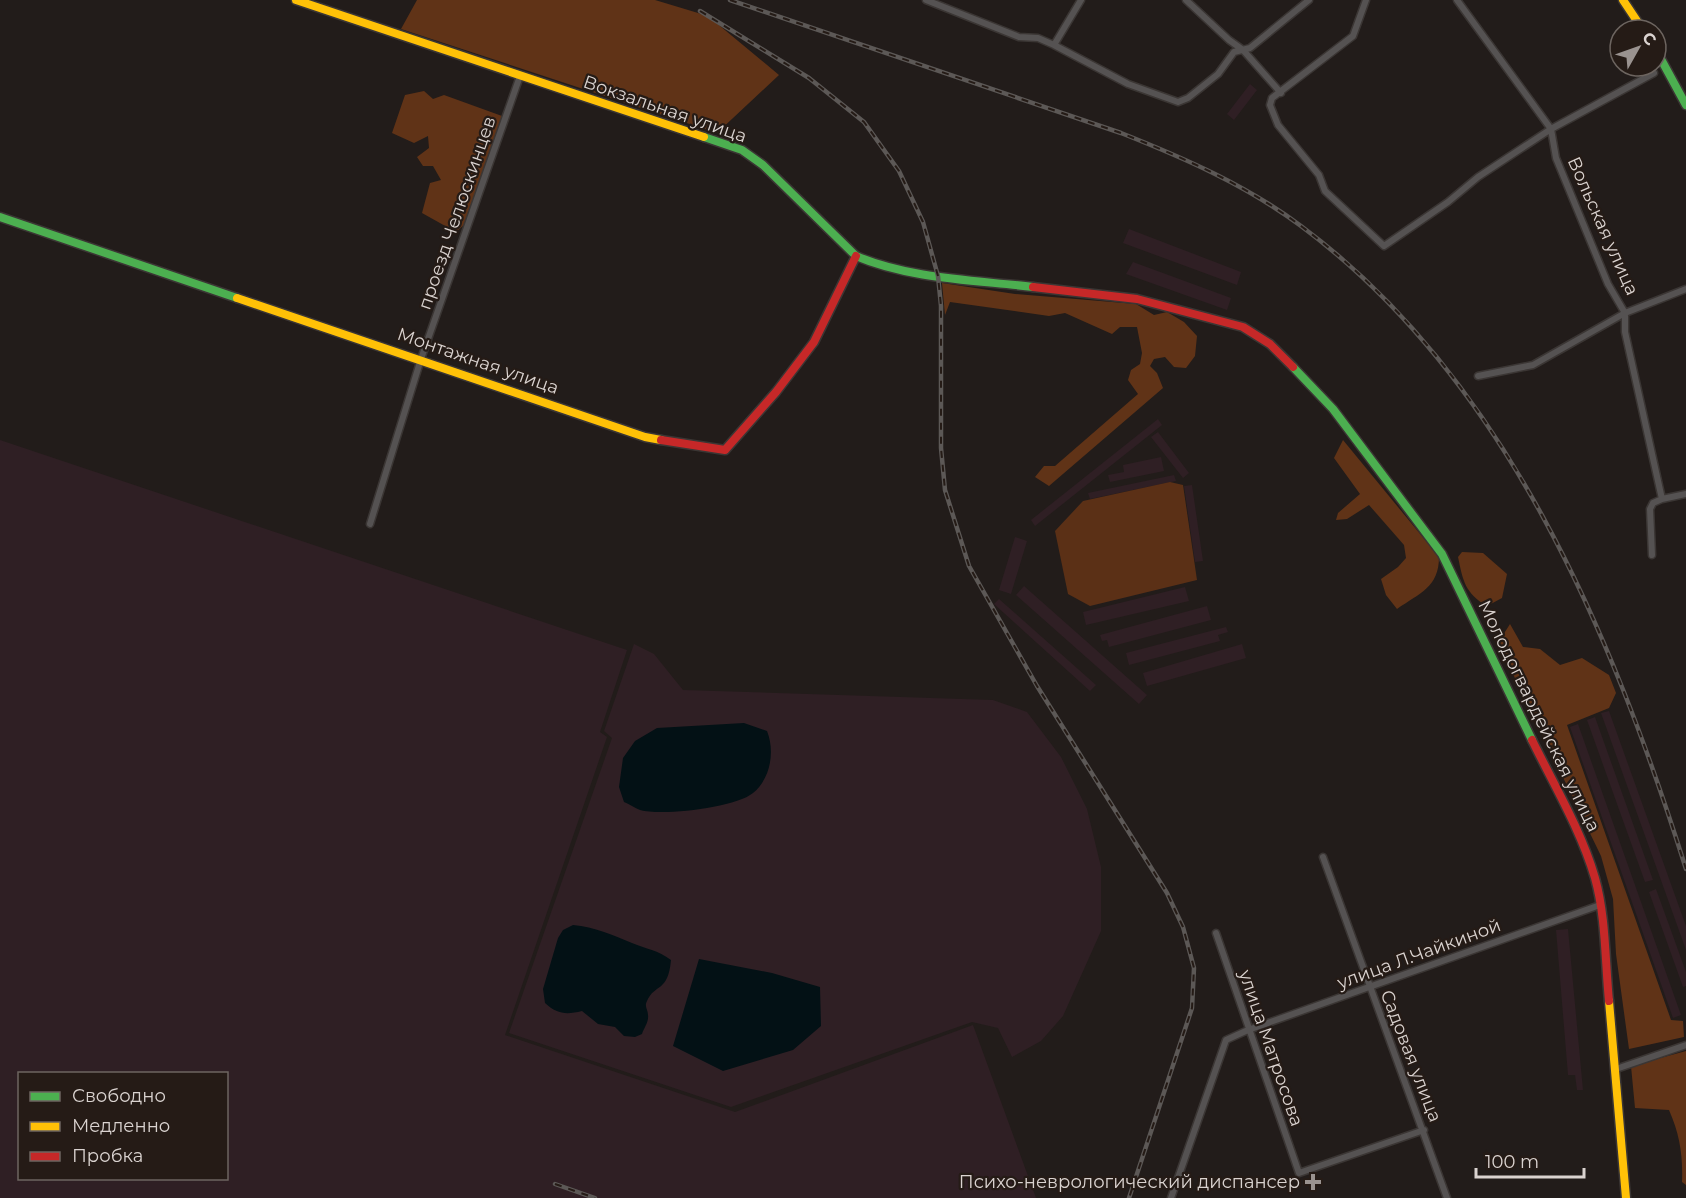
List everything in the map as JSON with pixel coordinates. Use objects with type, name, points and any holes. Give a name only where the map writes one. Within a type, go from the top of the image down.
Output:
[{"type":"street","name":"Вокзальная улица","points":[[296,0],[742,150],[763,165],[856,256],[897,270],[928,275],[1137,299],[1243,327]]},
{"type":"street","points":[[926,0],[1019,37],[1038,38],[1128,84],[1178,102],[1188,98],[1218,74],[1234,52],[1250,48],[1285,22],[1309,0]]},
{"type":"street","points":[[1054,45],[1081,0]]},
{"type":"street","points":[[1186,0],[1228,40],[1243,50],[1281,93]]},
{"type":"street","points":[[1366,0],[1353,36],[1270,101],[1278,125],[1318,175],[1325,192],[1384,246],[1448,202],[1478,177],[1551,129],[1645,78]]},
{"type":"street","name":"Вольская улица","points":[[1458,0],[1551,129],[1556,158],[1608,284],[1625,313],[1625,332],[1662,499]]},
{"type":"street","points":[[1623,0],[1635,18]]},
{"type":"street","points":[[1668,72],[1686,105]]},
{"type":"street","name":"проезд Челюскинцев","points":[[370,524],[421,359],[520,76]]},
{"type":"street","name":"Монтажная улица","points":[[0,217],[645,437],[724,450],[776,392],[814,342],[856,256]]},
{"type":"street","points":[[1478,376],[1533,365],[1625,313],[1686,288]]},
{"type":"street","name":"Молодогвардейская улица","points":[[1243,327],[1270,344],[1308,381],[1442,554],[1581,840],[1595,879],[1600,905],[1626,1198]]},
{"type":"street","points":[[1652,555],[1650,509],[1653,503],[1686,494]]},
{"type":"street","name":"Садовая улица","points":[[1323,857],[1369,989],[1448,1198]]},
{"type":"street","name":"улица Л.Чайкиной","points":[[1171,1198],[1226,1040],[1248,1030],[1369,989],[1600,905]]},
{"type":"street","name":"улица Матросова","points":[[1216,933],[1299,1173],[1424,1130]]},
{"type":"street","points":[[1616,1069],[1686,1045]]},
{"type":"shaded area","points":[[417,0],[655,0],[708,16],[779,75],[717,133],[401,29]]},
{"type":"shaded area","points":[[1250,84],[1257,90],[1234,120],[1227,114]]},
{"type":"shaded area","points":[[424,91],[433,99],[444,95],[502,116],[465,224],[456,232],[422,213],[430,183],[441,180],[433,166],[423,166],[417,157],[429,148],[428,136],[414,143],[392,133],[405,95]]},
{"type":"shaded area","points":[[1129,229],[1241,272],[1237,285],[1123,243]]},
{"type":"shaded area","points":[[1133,262],[1231,298],[1227,310],[1126,274]]},
{"type":"shaded area","points":[[942,283],[1015,294],[1136,304],[1154,315],[1167,312],[1184,322],[1197,336],[1195,356],[1186,368],[1174,367],[1165,357],[1154,359],[1150,366],[1157,373],[1163,388],[1049,486],[1035,477],[1044,466],[1055,466],[1138,394],[1128,380],[1131,370],[1140,364],[1142,353],[1137,327],[1120,327],[1112,334],[1065,313],[1049,316],[950,302],[945,315]]},
{"type":"shaded area","points":[[1158,419],[1162,425],[1035,526],[1031,520]]},
{"type":"shaded area","points":[[1158,432],[1189,473],[1183,478],[1151,437]]},
{"type":"shaded area","points":[[0,440],[627,650],[600,732],[607,737],[505,1035],[735,1112],[973,1025],[1036,1198],[0,1198]]},
{"type":"shaded area","points":[[1343,440],[1439,557],[1436,576],[1432,582],[1397,609],[1386,595],[1381,579],[1406,558],[1404,545],[1369,505],[1347,519],[1336,520],[1338,513],[1360,494],[1334,458]]},
{"type":"shaded area","points":[[1161,457],[1164,471],[1110,482],[1108,475],[1124,472],[1123,465]]},
{"type":"shaded area","points":[[1174,475],[1176,481],[1090,499],[1088,493]]},
{"type":"shaded area","points":[[1170,482],[1183,485],[1197,580],[1090,606],[1068,594],[1055,531],[1083,501]]},
{"type":"shaded area","points":[[1192,485],[1203,561],[1195,562],[1184,486]]},
{"type":"shaded area","points":[[1015,537],[1027,541],[1011,594],[999,590]]},
{"type":"shaded area","points":[[1462,552],[1483,553],[1507,574],[1502,598],[1487,606],[1469,591],[1458,557]]},
{"type":"shaded area","points":[[1024,586],[1147,695],[1139,704],[1016,595]]},
{"type":"shaded area","points":[[1185,587],[1189,601],[1086,625],[1083,612]]},
{"type":"shaded area","points":[[999,599],[1096,685],[1090,691],[994,604]]},
{"type":"shaded area","points":[[1207,606],[1211,620],[1109,647],[1107,640],[1102,641],[1100,635]]},
{"type":"shaded area","points":[[1510,624],[1523,647],[1540,649],[1560,665],[1582,658],[1609,675],[1616,693],[1609,708],[1567,725],[1671,1020],[1683,1021],[1684,1037],[1629,1049],[1616,954],[1613,899],[1601,856],[1498,643]]},
{"type":"shaded area","points":[[1226,627],[1228,632],[1218,635],[1220,641],[1129,665],[1126,653]]},
{"type":"shaded area","points":[[634,644],[654,654],[683,690],[993,700],[1027,712],[1061,757],[1087,809],[1101,867],[1101,931],[1063,1016],[1041,1041],[1012,1057],[998,1028],[972,1022],[731,1107],[509,1033],[612,738],[604,731]]},
{"type":"shaded area","points":[[1242,644],[1246,658],[1147,686],[1143,673]]},
{"type":"shaded area","points":[[1609,711],[1686,926],[1686,950],[1601,713]]},
{"type":"shaded area","points":[[1595,717],[1653,880],[1645,882],[1587,720]]},
{"type":"shaded area","points":[[744,723],[767,731],[771,747],[770,764],[764,780],[753,793],[715,807],[681,811],[650,812],[624,802],[619,787],[623,758],[635,741],[657,728]]},
{"type":"shaded area","points":[[1578,724],[1681,1015],[1673,1018],[1570,727]]},
{"type":"shaded area","points":[[1656,889],[1686,972],[1686,986],[1683,987],[1649,892]]},
{"type":"shaded area","points":[[573,925],[603,932],[657,952],[671,960],[667,978],[650,995],[646,1003],[648,1018],[642,1034],[635,1037],[624,1036],[615,1027],[598,1024],[582,1011],[562,1013],[545,1003],[543,989],[558,938],[563,930]]},
{"type":"shaded area","points":[[1568,929],[1583,1090],[1577,1090],[1575,1075],[1568,1075],[1556,930]]},
{"type":"shaded area","points":[[699,959],[772,973],[820,987],[821,1026],[793,1050],[723,1071],[673,1046]]},
{"type":"shaded area","points":[[1686,1051],[1686,1185],[1682,1182],[1680,1146],[1669,1110],[1635,1108],[1631,1066]]},
{"type":"railway","points":[[730,0],[1121,133],[1168,152],[1236,185],[1280,211],[1301,226],[1373,288],[1437,358],[1493,434],[1543,516],[1586,602],[1623,691],[1657,780],[1686,869]]},
{"type":"railway","points":[[700,11],[809,78],[864,122],[899,171],[923,222],[938,276],[941,306],[941,448],[945,490],[969,566],[1037,686],[1167,893],[1183,927],[1194,968],[1192,1008],[1129,1198]]},
{"type":"railway","points":[[555,1184],[595,1198]]},
{"type":"traffic: fast","points":[[1668,72],[1686,105]]},
{"type":"traffic: fast","points":[[704,137],[742,150],[763,165],[856,256],[898,270],[920,274],[1033,287]]},
{"type":"traffic: fast","points":[[0,217],[237,298]]},
{"type":"traffic: fast","points":[[1293,367],[1333,409],[1442,554],[1532,740]]},
{"type":"traffic: slow","points":[[296,0],[704,137]]},
{"type":"traffic: slow","points":[[1623,0],[1635,18]]},
{"type":"traffic: slow","points":[[237,298],[645,437],[661,440]]},
{"type":"traffic: slow","points":[[1609,1001],[1626,1198]]},
{"type":"traffic: jam","points":[[661,440],[725,450],[776,392],[814,342],[856,256]]},
{"type":"traffic: jam","points":[[1033,287],[1137,299],[1243,327],[1270,344],[1293,367]]},
{"type":"traffic: jam","points":[[1532,740],[1575,825],[1595,878],[1603,924],[1609,1001]]},
{"type":"place","name":"Психо-неврологический диспансер","points":[[1313,1182]]}]
